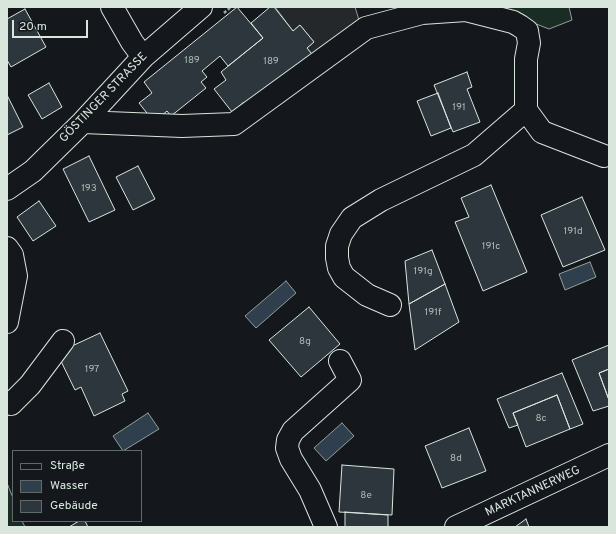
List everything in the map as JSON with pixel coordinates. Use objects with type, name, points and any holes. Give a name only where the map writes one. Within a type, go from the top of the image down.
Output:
[{"type":"street","points":[[112,7],[132,42],[143,57]]},
{"type":"street","name":"GÖSTINGER STRASSE","points":[[7,189],[33,171],[83,122],[143,57],[201,7]]},
{"type":"street","points":[[83,122],[182,126],[234,124],[366,28],[422,13],[466,10],[513,22],[527,31],[529,43],[526,64],[526,110],[542,132],[604,156]]},
{"type":"street","points":[[390,306],[367,294],[344,277],[339,268],[337,246],[341,234],[352,218],[381,200],[474,155],[526,110]]},
{"type":"street","points":[[7,248],[12,256],[16,276],[7,322]]},
{"type":"street","points":[[7,402],[11,404],[30,385],[63,341]]},
{"type":"street","points":[[326,527],[310,490],[291,459],[287,448],[288,440],[293,431],[350,380],[340,362]]},
{"type":"street","name":"MARKTANNERWEG","points":[[456,527],[609,456]]},
{"type":"green space","points":[[493,7],[569,7],[572,20],[549,29]]},
{"type":"green space","points":[[7,483],[12,496],[12,522],[22,522],[25,527],[7,527]]},
{"type":"shaded area","points":[[275,7],[355,7],[359,20],[315,58],[307,48],[314,42],[300,25],[293,31]]},
{"type":"water","points":[[590,262],[596,277],[565,290],[559,274]]},
{"type":"water","points":[[286,281],[296,293],[256,328],[245,316]]},
{"type":"water","points":[[148,413],[159,429],[125,450],[122,450],[113,436]]},
{"type":"water","points":[[342,423],[354,436],[326,461],[314,448]]},
{"type":"building","points":[[237,7],[263,38],[228,66],[220,56],[202,71],[207,77],[201,82],[206,88],[171,116],[167,111],[154,122],[139,103],[152,93],[144,82]]},
{"type":"building","points":[[270,7],[274,7],[293,31],[300,25],[314,42],[307,48],[315,58],[250,110],[244,102],[232,112],[214,89],[226,80],[221,72],[263,38],[251,23]]},
{"type":"building","points":[[25,9],[46,47],[11,67],[7,60],[7,19]]},
{"type":"building","points":[[467,72],[472,87],[467,89],[480,122],[453,132],[434,85]]},
{"type":"building","points":[[49,83],[62,107],[42,119],[28,95]]},
{"type":"building","points":[[438,93],[451,128],[431,136],[417,101]]},
{"type":"building","points":[[7,95],[23,127],[7,135]]},
{"type":"building","points":[[89,156],[115,210],[89,222],[63,169]]},
{"type":"building","points":[[138,166],[155,199],[133,210],[116,177]]},
{"type":"building","points":[[491,185],[527,272],[483,291],[455,222],[469,217],[461,198]]},
{"type":"building","points":[[582,197],[605,250],[563,267],[541,215]]},
{"type":"building","points":[[39,201],[56,226],[33,241],[17,217]]},
{"type":"building","points":[[432,250],[445,284],[409,304],[405,261]]},
{"type":"building","points":[[445,284],[459,322],[415,350],[409,304]]},
{"type":"building","points":[[309,307],[340,344],[301,377],[269,340]]},
{"type":"building","points":[[100,333],[128,391],[122,394],[125,401],[94,416],[81,387],[75,390],[57,353]]},
{"type":"building","points":[[609,345],[609,369],[599,373],[609,400],[609,406],[593,411],[572,360]]},
{"type":"building","points":[[609,369],[609,400],[599,373]]},
{"type":"building","points":[[562,373],[583,424],[570,429],[557,395],[513,413],[518,425],[509,428],[497,399]]},
{"type":"building","points":[[557,395],[570,429],[526,447],[513,413]]},
{"type":"building","points":[[469,428],[486,471],[442,488],[425,446]]},
{"type":"building","points":[[342,465],[394,469],[392,515],[339,512]]},
{"type":"building","points":[[345,512],[388,515],[388,527],[345,527]]},
{"type":"building","points":[[526,519],[529,527],[515,527]]},
{"type":"building","points":[[77,522],[86,522],[88,527],[69,527]]}]
